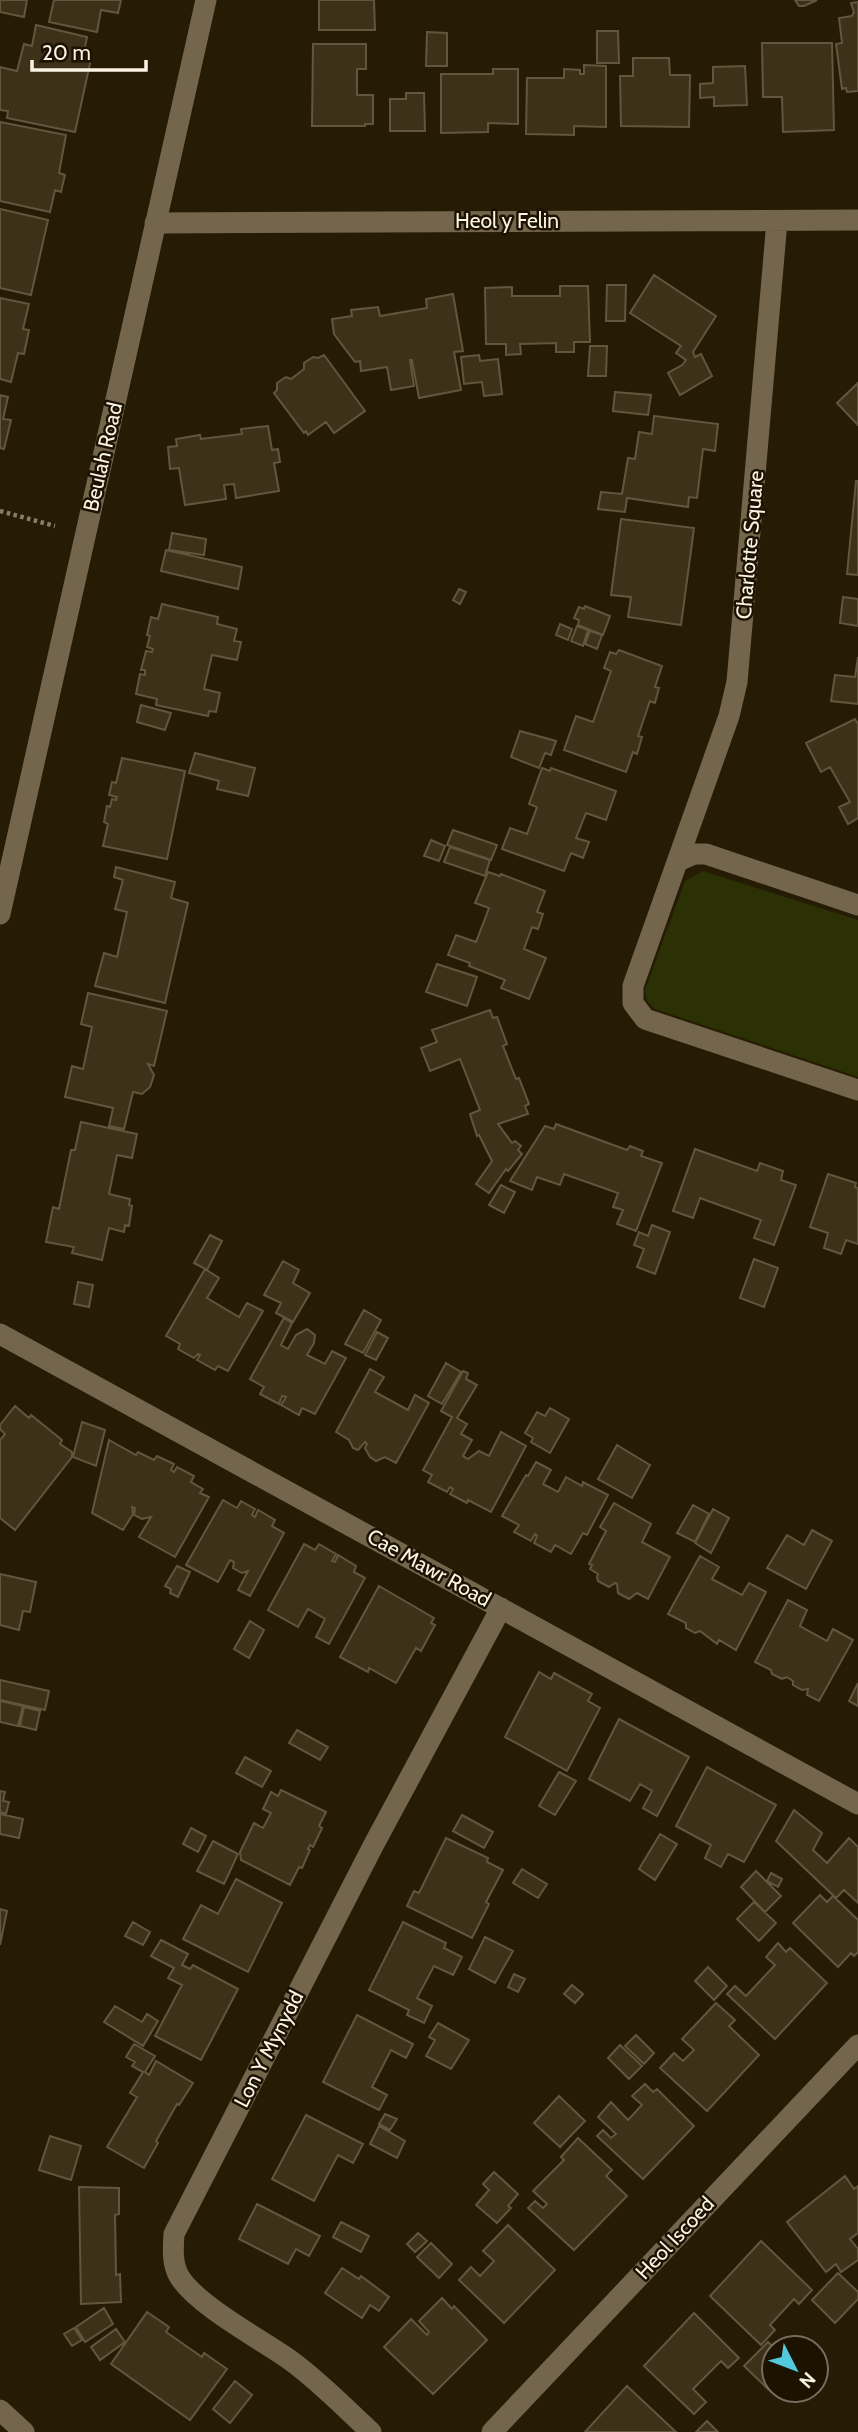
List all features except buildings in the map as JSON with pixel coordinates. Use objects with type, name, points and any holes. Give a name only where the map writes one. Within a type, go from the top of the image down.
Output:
[{"type":"street","name":"Beulah Road","points":[[0,915],[206,0]]},
{"type":"street","name":"Charlotte Square","points":[[777,220],[737,682],[729,716],[680,860],[633,986],[633,1003],[645,1019],[858,1090]]},
{"type":"street","name":"Heol y Felin","points":[[155,223],[858,220]]},
{"type":"street","points":[[680,860],[694,854],[706,854],[858,905]]},
{"type":"street","name":"Cae Mawr Road","points":[[0,1334],[858,1804]]},
{"type":"street","name":"Lon Y Mynydd","points":[[370,2432],[291,2360],[192,2292],[179,2276],[173,2253],[174,2234],[373,1846],[501,1608]]},
{"type":"street","name":"Heol Iscoed","points":[[492,2432],[858,2045]]},
{"type":"street","points":[[0,2410],[24,2432]]},
{"type":"path","points":[[0,511],[55,527]]},
{"type":"green space","points":[[703,871],[858,920],[858,1077],[655,1009],[647,1001],[645,990],[685,881]]}]
